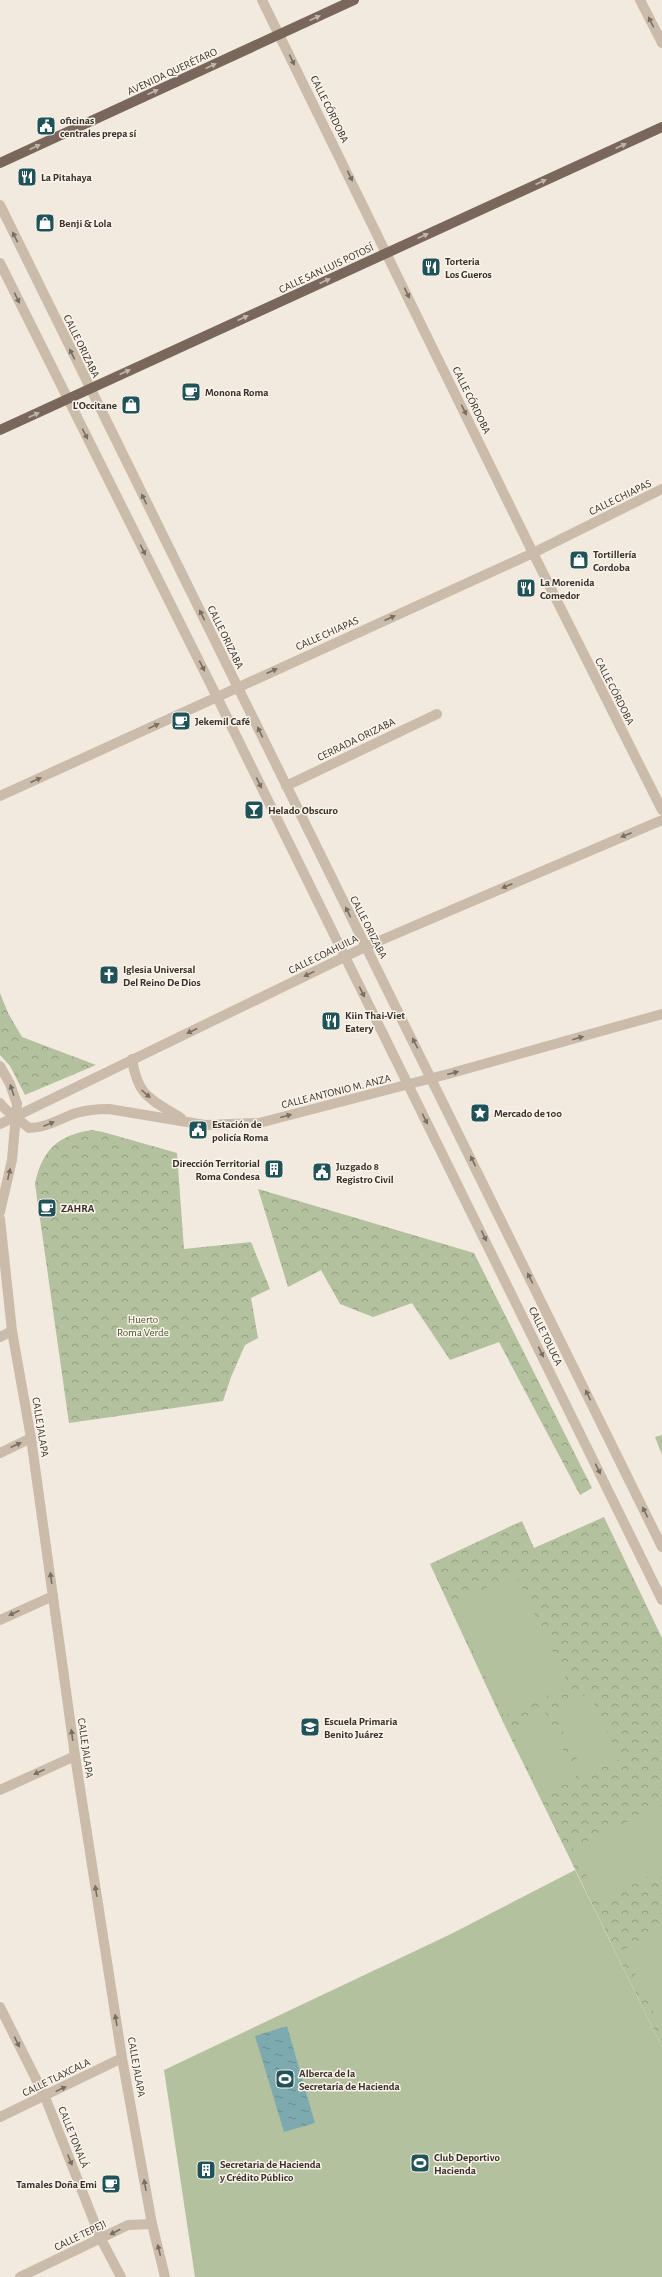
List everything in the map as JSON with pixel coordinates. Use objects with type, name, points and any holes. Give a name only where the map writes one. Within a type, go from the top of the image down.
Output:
[{"type":"main road","name":"AVENIDA QUERÉTARO","points":[[0,163],[354,0]]},
{"type":"main road","name":"CALLE SAN LUIS POTOSÍ","points":[[0,430],[662,127]]},
{"type":"street","name":"CALLE CÓRDOBA","points":[[262,0],[280,34],[533,553],[662,810]]},
{"type":"street","points":[[640,0],[662,43]]},
{"type":"street","name":"CALLE ORIZABA","points":[[0,205],[365,946],[432,1078]]},
{"type":"street","points":[[0,263],[217,697],[344,957],[409,1084]]},
{"type":"street","name":"CALLE CHIAPAS","points":[[0,796],[533,553],[662,489]]},
{"type":"street","name":"CERRADA ORIZABA","points":[[286,786],[437,714]]},
{"type":"street","name":"CALLE COAHUILA","points":[[0,1124],[365,946],[662,820]]},
{"type":"street","name":"CALLE ANTONIO M. ANZA","points":[[0,1103],[5,1111],[16,1116],[29,1128],[40,1128],[76,1113],[96,1109],[109,1109],[215,1126],[259,1123],[432,1078],[662,1014]]},
{"type":"street","points":[[132,1060],[136,1080],[142,1092],[186,1121]]},
{"type":"street","points":[[0,1066],[16,1099],[12,1160],[0,1212]]},
{"type":"street","name":"CALLE TOLUCA","points":[[432,1078],[662,1546]]},
{"type":"street","name":"CALLE TOLUCA","points":[[409,1084],[662,1600]]},
{"type":"street","name":"CALLE JALAPA","points":[[0,1219],[12,1331],[31,1438],[75,1756],[122,2058],[152,2224],[165,2277]]},
{"type":"street","points":[[0,1337],[12,1331]]},
{"type":"street","points":[[0,1452],[31,1438]]},
{"type":"street","points":[[0,1620],[53,1596]]},
{"type":"street","points":[[0,1790],[75,1756]]},
{"type":"street","name":"CALLE TONALÁ","points":[[0,2007],[45,2097],[101,2239],[121,2277]]},
{"type":"street","name":"CALLE TLAXCALA","points":[[0,2117],[45,2097],[122,2058]]},
{"type":"street","name":"CALLE TEPEJI","points":[[20,2277],[128,2225],[152,2224]]},
{"type":"green space","points":[[0,993],[8,1013],[22,1037],[96,1065],[25,1095],[10,1066],[0,1055]]},
{"type":"green space","name":"Huerto Roma Verde","points":[[92,1130],[177,1153],[184,1249],[251,1242],[270,1289],[251,1298],[258,1338],[245,1345],[231,1377],[223,1401],[69,1423],[35,1184],[42,1162],[53,1146],[70,1136],[80,1132]]},
{"type":"green space","points":[[258,1189],[474,1253],[592,1488],[580,1495],[499,1342],[450,1360],[412,1303],[373,1317],[340,1304],[321,1270],[288,1287]]},
{"type":"green space","points":[[662,1435],[662,1455],[655,1437]]},
{"type":"green space","points":[[604,1517],[662,1638],[662,2047],[503,1722],[430,1564],[522,1521],[534,1548]]},
{"type":"green space","points":[[515,1574],[569,1685],[504,1716],[451,1605]]},
{"type":"green space","points":[[589,1693],[620,1759],[585,1776],[553,1710]]},
{"type":"green space","points":[[545,1712],[577,1779],[541,1795],[510,1729]]},
{"type":"green space","points":[[659,1807],[662,1813],[662,1870],[599,1901],[573,1848]]},
{"type":"green space","name":"Club Deportivo Hacienda","points":[[575,1870],[662,2047],[662,2277],[195,2277],[164,2070],[451,1934]]},
{"type":"green space","points":[[662,1930],[662,2028],[623,1950]]},
{"type":"water","name":"Alberca de la Secretaría de Hacienda","points":[[287,2026],[315,2123],[284,2132],[255,2036]]},
{"type":"place","name":"oficinas centrales prepa sí","points":[[46,126]]},
{"type":"place","name":"La Pitahaya","points":[[27,177]]},
{"type":"place","name":"Benji & Lola","points":[[45,223]]},
{"type":"place","name":"Torteria Los Gueros","points":[[431,267]]},
{"type":"place","name":"Monona Roma","points":[[191,392]]},
{"type":"place","name":"L'Occitane","points":[[131,405]]},
{"type":"place","name":"Tortillería Cordoba","points":[[579,560]]},
{"type":"place","name":"La Morenida Comedor","points":[[526,588]]},
{"type":"place","name":"Jekemil Café","points":[[181,721]]},
{"type":"place","name":"Helado Obscuro","points":[[254,810]]},
{"type":"place","name":"Iglesia Universal Del Reino De Dios","points":[[109,975]]},
{"type":"place","name":"Kiin Thai-Viet Eatery","points":[[331,1021]]},
{"type":"place","name":"Mercado de 100","points":[[480,1113]]},
{"type":"place","name":"Estación de policía Roma","points":[[198,1130]]},
{"type":"place","name":"Dirección Territorial Roma Condesa","points":[[274,1169]]},
{"type":"place","name":"Juzgado 8 Registro Civil","points":[[322,1172]]},
{"type":"place","name":"ZAHRA","points":[[47,1208]]},
{"type":"place","name":"Escuela Primaria Benito Juárez","points":[[310,1727]]},
{"type":"place","name":"Alberca de la Secretaría de Hacienda","points":[[285,2079]]},
{"type":"place","name":"Club Deportivo Hacienda","points":[[420,2163]]},
{"type":"place","name":"Secretaria de Hacienda y Crédito Público","points":[[206,2170]]},
{"type":"place","name":"Tamales Doña Emi","points":[[111,2184]]}]
